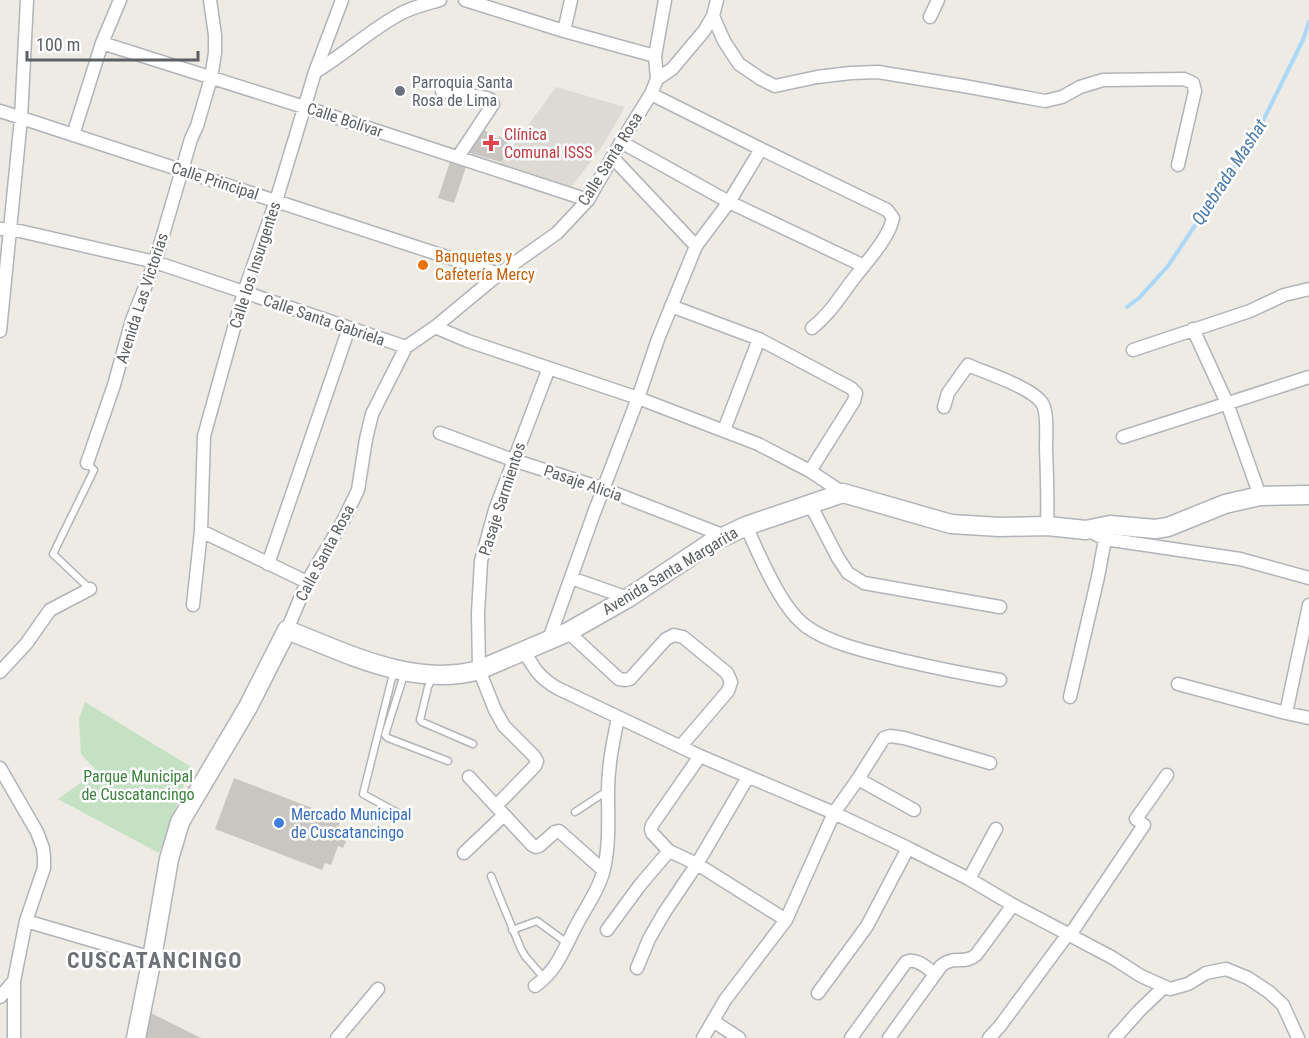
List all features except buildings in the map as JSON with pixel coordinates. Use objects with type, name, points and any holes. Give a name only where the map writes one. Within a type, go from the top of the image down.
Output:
[{"type":"street","points":[[0,331],[5,229],[21,118],[27,0]]},
{"type":"street","points":[[73,135],[102,44],[120,0]]},
{"type":"street","name":"Avenida Las Victorias","points":[[87,463],[114,386],[132,320],[155,262],[211,78],[216,46],[210,0]]},
{"type":"street","name":"Calle los Insurgentes","points":[[193,605],[201,531],[204,436],[244,292],[276,201],[315,72],[342,0]]},
{"type":"street","points":[[315,72],[402,13],[440,0]]},
{"type":"street","points":[[465,0],[655,56]]},
{"type":"street","points":[[564,31],[571,0]]},
{"type":"street","points":[[665,0],[655,56],[657,79],[672,69],[704,31],[713,16],[717,0]]},
{"type":"street","points":[[930,17],[938,0]]},
{"type":"street","points":[[713,16],[724,41],[739,64],[775,86],[817,77],[878,72],[1045,101],[1062,97],[1080,87],[1103,80],[1184,79],[1193,83],[1194,91],[1178,165]]},
{"type":"street","name":"Calle Bolívar","points":[[102,44],[588,200]]},
{"type":"street","name":"Calle Santa Rosa","points":[[136,1038],[169,859],[180,822],[248,707],[287,630],[307,582],[343,521],[358,490],[372,414],[406,347],[435,327],[499,274],[557,233],[588,200],[651,94],[657,79]]},
{"type":"street","points":[[442,91],[487,98],[493,104],[458,157]]},
{"type":"street","points":[[651,94],[887,210],[893,218],[891,225],[864,266],[832,309],[812,328]]},
{"type":"street","name":"Calle Principal","points":[[0,111],[499,274]]},
{"type":"street","points":[[621,142],[729,202],[864,266]]},
{"type":"street","points":[[549,639],[658,339],[696,246],[729,202],[761,149]]},
{"type":"street","points":[[612,157],[696,246]]},
{"type":"street","name":"Calle Santa Gabriela","points":[[5,229],[155,262],[406,347]]},
{"type":"street","points":[[1133,350],[1250,311],[1284,295],[1309,289]]},
{"type":"street","points":[[671,306],[759,339],[851,388],[856,393],[855,401],[810,471]]},
{"type":"street","points":[[435,327],[468,341],[638,398],[759,444],[810,471],[843,492],[951,524],[1000,527],[1047,526],[1086,530],[1110,525],[1155,529],[1226,504],[1260,496],[1309,495]]},
{"type":"street","points":[[268,564],[349,328]]},
{"type":"street","points":[[1193,329],[1227,403],[1260,496]]},
{"type":"street","points":[[724,430],[759,339]]},
{"type":"street","points":[[944,407],[948,393],[968,365],[1010,382],[1035,396],[1043,404],[1046,423],[1047,526]]},
{"type":"street","name":"Pasaje Sarmientos","points":[[478,670],[481,561],[495,510],[549,368]]},
{"type":"street","points":[[1123,437],[1309,377]]},
{"type":"street","name":"Pasaje Alicia","points":[[440,433],[513,460],[604,489],[725,536]]},
{"type":"street","name":"Avenida Santa Margarita","points":[[287,630],[400,671],[434,676],[465,674],[568,632],[628,598],[712,542],[746,526],[843,492]]},
{"type":"street","points":[[810,504],[848,573],[864,583],[1000,607]]},
{"type":"street","points":[[746,526],[773,581],[791,611],[806,627],[838,643],[878,654],[957,673],[1000,680]]},
{"type":"street","points":[[1086,530],[1105,539],[1240,559],[1309,578]]},
{"type":"street","points":[[201,531],[307,582]]},
{"type":"street","points":[[1070,697],[1105,539]]},
{"type":"street","points":[[571,578],[628,598]]},
{"type":"street","points":[[0,672],[26,644],[50,610],[90,589]]},
{"type":"street","points":[[1286,713],[1309,605]]},
{"type":"street","points":[[568,632],[622,680],[630,679],[666,639],[674,635],[683,637],[727,673],[731,682],[728,691],[681,746]]},
{"type":"street","points":[[524,651],[543,680],[557,688],[700,756],[834,813],[908,848],[969,879],[1164,987],[1170,989],[1188,984],[1206,973],[1226,969],[1248,978],[1283,1005],[1298,1038]]},
{"type":"street","points":[[464,854],[537,761],[504,726],[478,670]]},
{"type":"street","points":[[1178,684],[1309,718]]},
{"type":"street","points":[[540,982],[557,964],[596,890],[603,870],[609,826],[610,759],[618,718]]},
{"type":"street","points":[[703,1038],[725,1000],[786,920],[834,813],[885,738],[890,736],[930,744],[990,763]]},
{"type":"street","points":[[700,756],[651,828],[652,833],[669,851],[697,864],[786,920]]},
{"type":"street","points":[[0,768],[38,832],[43,848],[44,868],[26,921],[14,981],[14,1038]]},
{"type":"street","points":[[989,1038],[1074,929],[1144,825],[1136,819],[1167,775]]},
{"type":"street","points":[[469,777],[534,846],[539,846],[559,831],[603,870]]},
{"type":"street","points":[[637,968],[663,913],[697,864],[748,777]]},
{"type":"street","points":[[858,779],[914,810]]},
{"type":"street","points":[[969,879],[996,829]]},
{"type":"street","points":[[818,993],[867,926],[908,848]]},
{"type":"street","points":[[607,930],[669,851]]},
{"type":"street","points":[[889,1038],[946,962],[952,959],[971,959],[976,955],[1013,905]]},
{"type":"street","points":[[26,921],[152,958]]},
{"type":"street","points":[[852,1038],[906,962],[915,960],[935,974]]},
{"type":"street","points":[[0,997],[14,981]]},
{"type":"street","points":[[1115,1038],[1164,987]]},
{"type":"street","points":[[337,1038],[378,989]]},
{"type":"street","points":[[712,1021],[739,1038]]},
{"type":"lane","name":"Avenida Las Victorias","points":[[87,463],[94,470],[53,554],[90,589]]},
{"type":"lane","points":[[400,671],[402,680],[385,735],[448,761]]},
{"type":"lane","points":[[398,813],[363,794],[400,671]]},
{"type":"lane","points":[[434,676],[420,720],[474,744]]},
{"type":"lane","points":[[575,812],[608,791]]},
{"type":"lane","points":[[491,876],[512,930],[540,982]]},
{"type":"lane","points":[[512,930],[537,921],[567,943]]},
{"type":"shaded area","points":[[556,87],[625,107],[603,145],[573,185],[569,187],[499,165]]},
{"type":"green space","name":"Parque Municipal de Cuscatancingo","points":[[85,702],[191,767],[159,853],[58,799],[97,771],[81,754],[79,719]]},
{"type":"waterway","name":"Quebrada Mashat","points":[[1127,307],[1139,298],[1168,266],[1258,131],[1303,40],[1309,22]]},
{"type":"place","name":"Parroquia Santa Rosa de Lima","points":[[400,91]]},
{"type":"place","name":"Clínica Comunal ISSS","points":[[491,143]]},
{"type":"place","name":"Banquetes y Cafetería Mercy","points":[[423,265]]},
{"type":"place","name":"Mercado Municipal de Cuscatancingo","points":[[279,823]]},
{"type":"district","name":"CUSCATANCINGO","points":[[155,960]]}]
